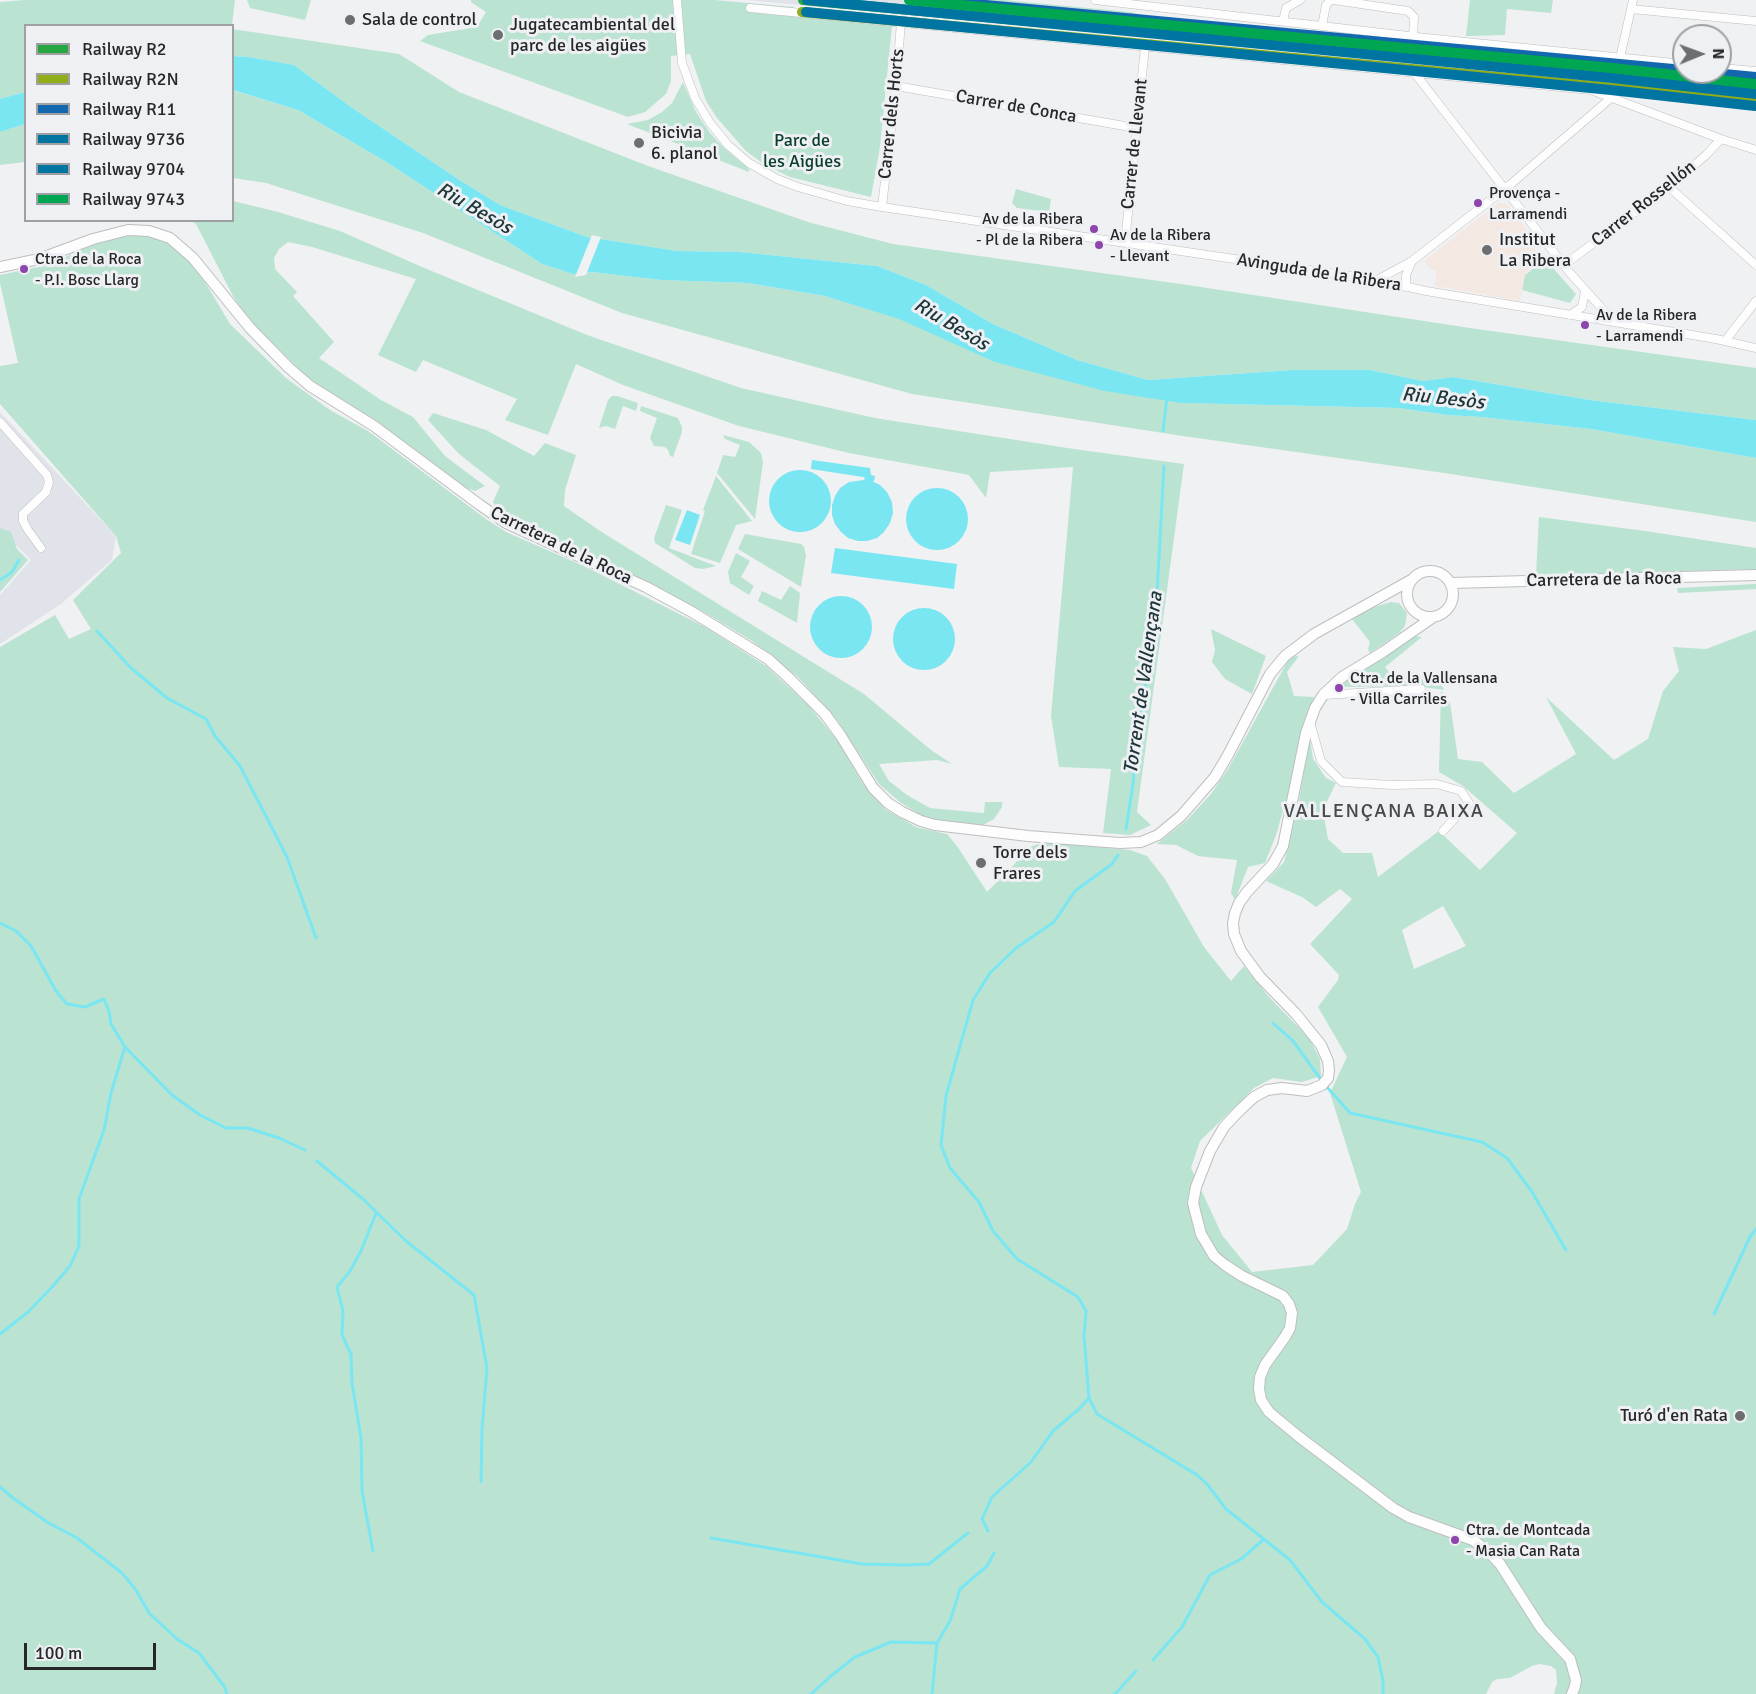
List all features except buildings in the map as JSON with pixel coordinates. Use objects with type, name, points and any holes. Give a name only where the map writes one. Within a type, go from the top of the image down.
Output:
[{"type":"street","name":"Avinguda de la Ribera","points":[[677,0],[682,63],[695,98],[710,123],[738,154],[777,179],[798,187],[847,201],[882,207],[1377,280],[1756,348]]},
{"type":"street","points":[[1095,0],[1413,37],[1672,63]]},
{"type":"street","points":[[1283,21],[1286,8],[1300,0]]},
{"type":"street","points":[[1322,26],[1326,5],[1333,0],[1408,11],[1414,17],[1413,37]]},
{"type":"street","points":[[1377,280],[1412,261],[1503,189],[1612,97],[1633,0]]},
{"type":"street","points":[[750,8],[1591,90],[1756,150]]},
{"type":"street","points":[[1631,9],[1756,21]]},
{"type":"street","name":"Carrer dels Horts","points":[[882,207],[901,22]]},
{"type":"street","name":"Carrer de Llevant","points":[[1125,242],[1145,47]]},
{"type":"street","points":[[1732,69],[1756,71]]},
{"type":"street","points":[[1413,71],[1503,189],[1585,291],[1614,322]]},
{"type":"street","name":"Carrer de Conca","points":[[896,86],[1136,128]]},
{"type":"street","name":"Carrer Rossellón","points":[[1564,265],[1669,187],[1721,139]]},
{"type":"street","points":[[1669,187],[1756,265]]},
{"type":"street","name":"Carretera de la Roca","points":[[0,267],[39,259],[93,239],[128,230],[148,231],[170,238],[193,258],[250,328],[310,386],[408,450],[480,506],[506,523],[646,587],[692,612],[768,659],[825,714],[873,788],[888,803],[921,821],[935,825],[1028,836],[1120,843],[1141,842],[1158,835],[1181,816],[1215,777],[1270,674],[1286,656],[1314,634],[1376,598],[1389,594]]},
{"type":"street","points":[[1406,287],[1406,275],[1412,261]]},
{"type":"street","points":[[1569,315],[1582,307],[1585,291]]},
{"type":"street","points":[[1725,341],[1756,301]]},
{"type":"street","points":[[0,422],[47,475],[48,488],[23,514],[23,521],[41,548]]},
{"type":"street","points":[[1389,594],[1419,573],[1435,571],[1444,575],[1451,584],[1454,598],[1446,612],[1432,618],[1416,613],[1407,598],[1412,580]]},
{"type":"street","name":"Carretera de la Roca","points":[[1451,584],[1756,575]]},
{"type":"street","points":[[1454,598],[1485,583]]},
{"type":"street","points":[[1389,594],[1407,598]]},
{"type":"street","points":[[1408,634],[1416,613]]},
{"type":"street","points":[[1432,618],[1342,677],[1323,695],[1315,708],[1303,747],[1283,846],[1273,864],[1239,903],[1233,923],[1236,943],[1241,951],[1321,1045],[1328,1061],[1328,1078],[1322,1085],[1307,1091],[1275,1088],[1254,1097],[1224,1126],[1209,1151],[1196,1187],[1193,1203],[1201,1234],[1214,1256],[1242,1276],[1283,1296],[1292,1313],[1286,1337],[1265,1365],[1260,1377],[1261,1400],[1269,1412],[1393,1508],[1410,1517],[1473,1540],[1489,1552],[1500,1564],[1541,1628],[1570,1659],[1576,1680],[1572,1694]]},
{"type":"street","points":[[1323,695],[1421,690]]},
{"type":"street","points":[[1310,721],[1321,761],[1342,782],[1392,785],[1437,784],[1461,791],[1469,803],[1443,831]]},
{"type":"shaded area","points":[[747,0],[935,0],[1002,6],[1672,72],[1672,84],[1732,84],[1732,78],[1756,80],[1756,95]]},
{"type":"shaded area","name":"Institut La Ribera","points":[[1499,202],[1507,204],[1539,244],[1534,248],[1543,259],[1525,273],[1520,301],[1435,286],[1436,271],[1431,270],[1424,261]]},
{"type":"shaded area","points":[[0,412],[116,536],[112,560],[61,604],[0,644],[0,595],[31,560],[9,538],[0,533]]},
{"type":"green space","points":[[235,0],[232,24],[24,24],[24,92],[0,99],[0,2]]},
{"type":"green space","points":[[247,0],[311,0],[305,20],[250,8]]},
{"type":"green space","name":"Parc de les Aigües","points":[[471,0],[714,0],[794,7],[790,15],[892,26],[880,147],[871,197],[790,177],[765,165],[746,151],[717,118],[706,101],[690,54],[671,56],[671,81],[666,94],[645,112],[628,117],[420,41],[428,35],[477,27],[486,12]]},
{"type":"green space","points":[[923,0],[1004,0],[1130,12],[1160,19],[1159,23]]},
{"type":"green space","points":[[1470,0],[1553,0],[1551,13],[1507,9],[1505,35],[1466,36]]},
{"type":"green space","points":[[234,29],[399,54],[459,92],[648,166],[808,222],[893,244],[1756,368],[1756,420],[1590,400],[1453,377],[1423,381],[1370,370],[1292,370],[1148,380],[1077,360],[993,324],[926,285],[877,266],[740,252],[678,251],[587,237],[500,205],[351,107],[294,65],[234,56]]},
{"type":"green space","points":[[683,82],[696,112],[710,133],[749,169],[749,172],[627,124],[648,120],[662,112],[672,103]]},
{"type":"green space","points":[[234,91],[298,110],[388,163],[542,264],[573,274],[592,272],[661,280],[748,283],[825,296],[1181,403],[1399,408],[1591,429],[1756,458],[1756,522],[912,394],[622,313],[423,233],[266,183],[234,178]]},
{"type":"green space","points":[[24,124],[24,162],[0,165],[0,132]]},
{"type":"green space","points":[[1016,189],[1051,199],[1049,212],[1017,208],[1012,203]]},
{"type":"green space","points":[[234,201],[340,231],[587,335],[741,388],[875,418],[1184,464],[1137,812],[1151,825],[1130,835],[1103,833],[1111,769],[1059,767],[1051,716],[1073,467],[990,472],[986,498],[969,475],[849,453],[739,426],[623,385],[576,364],[548,435],[505,420],[517,399],[423,360],[416,372],[378,355],[416,279],[312,247],[288,242],[279,249],[274,258],[275,269],[297,292],[293,296],[334,342],[319,358],[381,400],[413,417],[445,456],[485,486],[475,491],[463,487],[382,425],[312,382],[246,316],[233,296],[196,224],[193,222],[234,222]]},
{"type":"green space","points":[[148,229],[164,230],[178,237],[230,324],[286,378],[330,410],[368,431],[506,532],[586,567],[705,627],[766,666],[808,705],[837,740],[863,784],[885,809],[916,827],[947,834],[987,892],[1032,846],[1045,842],[1130,850],[1147,856],[1165,879],[1204,947],[1231,981],[1244,966],[1270,998],[1309,1038],[1320,1059],[1321,1076],[1302,1082],[1273,1078],[1254,1088],[1200,1141],[1191,1168],[1222,1235],[1252,1272],[1313,1265],[1347,1229],[1361,1192],[1330,1093],[1347,1057],[1318,1007],[1338,980],[1339,975],[1310,944],[1352,899],[1340,889],[1316,907],[1302,897],[1266,881],[1284,862],[1298,806],[1310,738],[1313,759],[1326,778],[1336,783],[1323,810],[1328,839],[1343,853],[1372,853],[1378,877],[1439,831],[1480,870],[1517,833],[1463,786],[1439,772],[1441,691],[1450,702],[1458,759],[1482,762],[1514,793],[1576,754],[1546,697],[1614,760],[1648,739],[1663,691],[1679,671],[1673,647],[1706,649],[1756,630],[1756,1694],[1554,1694],[1557,1683],[1556,1670],[1551,1666],[1539,1664],[1510,1678],[1497,1679],[1492,1682],[1486,1694],[0,1694],[0,647],[55,615],[69,639],[91,629],[73,600],[121,553],[116,536],[0,404],[0,366],[18,363],[0,275],[56,261],[105,240]],"holes":[[[1443,906],[1466,946],[1414,969],[1402,930]]]},
{"type":"green space","points":[[1545,259],[1576,294],[1570,303],[1522,290],[1525,275]]},
{"type":"green space","points":[[612,396],[638,403],[636,411],[623,406],[615,429],[606,426],[599,428],[608,400]]},
{"type":"green space","points":[[641,406],[678,418],[682,432],[673,457],[665,447],[654,446],[650,438],[657,418],[640,411]]},
{"type":"green space","points":[[433,413],[486,430],[534,456],[545,443],[576,455],[565,490],[564,506],[600,531],[864,694],[931,750],[952,764],[937,760],[879,764],[889,781],[907,795],[930,808],[984,813],[985,802],[1002,802],[1002,807],[994,819],[983,825],[950,823],[926,818],[901,803],[879,784],[838,721],[799,678],[752,641],[704,612],[615,566],[498,511],[493,502],[500,486],[459,454],[428,420]]},
{"type":"green space","points":[[723,435],[749,442],[761,453],[763,462],[755,519],[717,473],[723,455],[735,457],[740,445],[725,439]]},
{"type":"green space","points":[[716,476],[752,521],[736,525],[720,563],[691,554],[705,511],[703,510]]},
{"type":"green space","points":[[666,505],[682,510],[669,548],[716,566],[695,568],[655,543],[654,538]]},
{"type":"green space","points":[[1539,517],[1756,548],[1756,569],[1536,575]]},
{"type":"green space","points":[[0,528],[11,532],[17,549],[28,560],[0,592]]},
{"type":"green space","points":[[745,534],[801,544],[806,555],[801,587],[738,549]]},
{"type":"green space","points":[[736,553],[750,561],[741,577],[754,586],[749,595],[730,583],[728,572]]},
{"type":"green space","points":[[1756,584],[1756,589],[1678,593],[1677,588]]},
{"type":"green space","points":[[790,586],[800,593],[797,623],[758,601],[762,591],[781,600]]},
{"type":"green space","points":[[1391,602],[1399,603],[1407,613],[1405,626],[1399,633],[1370,653],[1368,649],[1370,642],[1352,619],[1374,607]]},
{"type":"green space","points":[[1211,629],[1266,656],[1252,694],[1225,679],[1212,662],[1215,650]]},
{"type":"green space","points":[[1414,636],[1422,637],[1385,667],[1391,675],[1440,682],[1444,690],[1416,686],[1339,687],[1359,671]]},
{"type":"green space","points":[[1299,656],[1287,672],[1294,696],[1314,697],[1301,732],[1291,783],[1276,835],[1265,863],[1248,867],[1235,900],[1231,893],[1237,860],[1198,856],[1176,845],[1157,844],[1187,820],[1211,794],[1228,769],[1290,657]]},
{"type":"water","name":"Riu Besòs","points":[[234,56],[294,65],[351,107],[500,205],[587,237],[678,251],[740,252],[877,266],[926,285],[993,324],[1077,360],[1148,380],[1292,370],[1370,370],[1423,381],[1453,377],[1590,400],[1756,420],[1756,458],[1591,429],[1399,408],[1181,403],[1105,391],[995,362],[899,319],[825,296],[748,283],[661,280],[592,272],[573,274],[542,264],[388,163],[298,110],[234,90]]},
{"type":"water","points":[[24,92],[24,124],[0,132],[0,99]]},
{"type":"water","points":[[812,460],[870,468],[871,475],[875,476],[872,481],[887,492],[892,502],[893,513],[884,532],[877,538],[858,541],[848,538],[841,532],[832,515],[835,496],[840,488],[849,482],[865,478],[811,469]]},
{"type":"water","points":[[800,470],[822,479],[831,501],[822,523],[800,532],[778,523],[769,501],[778,479]]},
{"type":"water","points":[[937,488],[959,497],[968,519],[959,541],[937,550],[915,541],[906,519],[915,497]]},
{"type":"water","points":[[687,510],[700,515],[690,545],[675,540]]},
{"type":"water","points":[[835,548],[957,564],[954,589],[831,573]]},
{"type":"water","points":[[841,596],[863,605],[872,627],[863,649],[841,658],[819,649],[810,627],[819,605]]},
{"type":"water","points":[[924,608],[946,617],[955,639],[946,661],[924,670],[902,661],[893,639],[902,617]]},
{"type":"pier","points":[[592,235],[601,237],[586,275],[575,277]]},
{"type":"waterway","name":"Torrent de Vallençana","points":[[1163,431],[1167,397]]},
{"type":"waterway","name":"Torrent de Vallençana","points":[[1126,829],[1133,784],[1137,730],[1155,630],[1164,466]]},
{"type":"waterway","points":[[0,580],[12,572],[19,560]]},
{"type":"waterway","points":[[97,631],[131,668],[167,698],[206,719],[215,736],[240,766],[287,857],[316,938]]},
{"type":"waterway","name":"Torrent de Vallençana","points":[[1118,855],[1112,864],[1075,891],[1054,922],[1016,948],[990,973],[973,1000],[946,1096],[941,1145],[950,1168],[979,1202],[993,1231],[1017,1259],[1078,1297],[1086,1311],[1084,1336],[1089,1398],[1097,1414],[1197,1475],[1226,1509],[1290,1560],[1322,1602],[1365,1639],[1378,1657],[1383,1694]]},
{"type":"waterway","points":[[0,923],[16,931],[31,946],[56,991],[67,1004],[85,1007],[104,999],[111,1024],[125,1047],[111,1093],[104,1130],[79,1199],[79,1246],[70,1266],[53,1286],[28,1312],[0,1334]]},
{"type":"waterway","points":[[1273,1023],[1293,1041],[1322,1081]]},
{"type":"waterway","points":[[125,1047],[172,1095],[200,1115],[226,1128],[248,1128],[279,1138],[305,1150]]},
{"type":"waterway","points":[[1326,1086],[1350,1113],[1482,1142],[1507,1158],[1532,1192],[1566,1250]]},
{"type":"waterway","points":[[317,1161],[364,1200],[406,1241],[474,1295],[487,1368],[481,1482]]},
{"type":"waterway","points":[[373,1551],[362,1491],[361,1438],[352,1383],[351,1354],[342,1335],[343,1311],[337,1287],[350,1271],[361,1251],[376,1213]]},
{"type":"waterway","points":[[1714,1314],[1750,1237],[1756,1229]]},
{"type":"waterway","points":[[988,1531],[982,1519],[992,1497],[1031,1462],[1053,1431],[1089,1398]]},
{"type":"waterway","points":[[0,1487],[47,1522],[77,1538],[122,1573],[136,1590],[149,1613],[177,1639],[199,1653],[224,1686],[227,1694]]},
{"type":"waterway","points":[[711,1538],[862,1564],[906,1565],[929,1564],[968,1533]]},
{"type":"waterway","points":[[1153,1660],[1182,1627],[1210,1575],[1241,1559],[1264,1539]]},
{"type":"waterway","points":[[932,1694],[937,1643],[950,1621],[960,1589],[987,1566],[994,1553]]},
{"type":"waterway","points":[[811,1694],[855,1657],[891,1642],[937,1643]]},
{"type":"waterway","points":[[1115,1694],[1136,1671]]},
{"type":"rail line","name":"R2","points":[[803,0],[1756,89]]},
{"type":"rail line","name":"9736","points":[[807,0],[1756,94]]},
{"type":"rail line","name":"9743","points":[[909,0],[1613,68],[1756,84]]},
{"type":"rail line","name":"R11","points":[[932,0],[1672,69]]},
{"type":"rail line","name":"R2N","points":[[802,12],[1755,101]]},
{"type":"rail line","name":"9704","points":[[806,12],[1755,106]]},
{"type":"rail line","name":"R11","points":[[1732,75],[1756,77]]},
{"type":"place","name":"Sala de control","points":[[350,20]]},
{"type":"place","name":"Jugatecambiental del parc de les aigües","points":[[498,35]]},
{"type":"place","name":"Bicivia 6. planol","points":[[639,143]]},
{"type":"place","name":"Provença - Larramendi","points":[[1478,203]]},
{"type":"place","name":"Av de la Ribera - Pl de la Ribera","points":[[1094,229]]},
{"type":"place","name":"Av de la Ribera - Llevant","points":[[1099,245]]},
{"type":"place","name":"Institut La Ribera","points":[[1487,250]]},
{"type":"place","name":"Ctra. de la Roca - P.I. Bosc Llarg","points":[[24,269]]},
{"type":"place","name":"Av de la Ribera - Larramendi","points":[[1585,325]]},
{"type":"place","name":"Ctra. de la Vallensana - Villa Carriles","points":[[1339,688]]},
{"type":"place","name":"Torre dels Frares","points":[[981,863]]},
{"type":"place","name":"Turó d'en Rata","points":[[1740,1416]]},
{"type":"place","name":"Ctra. de Montcada - Masia Can Rata","points":[[1455,1540]]},
{"type":"district","name":"VALLENÇANA BAIXA","points":[[1384,812]]}]
